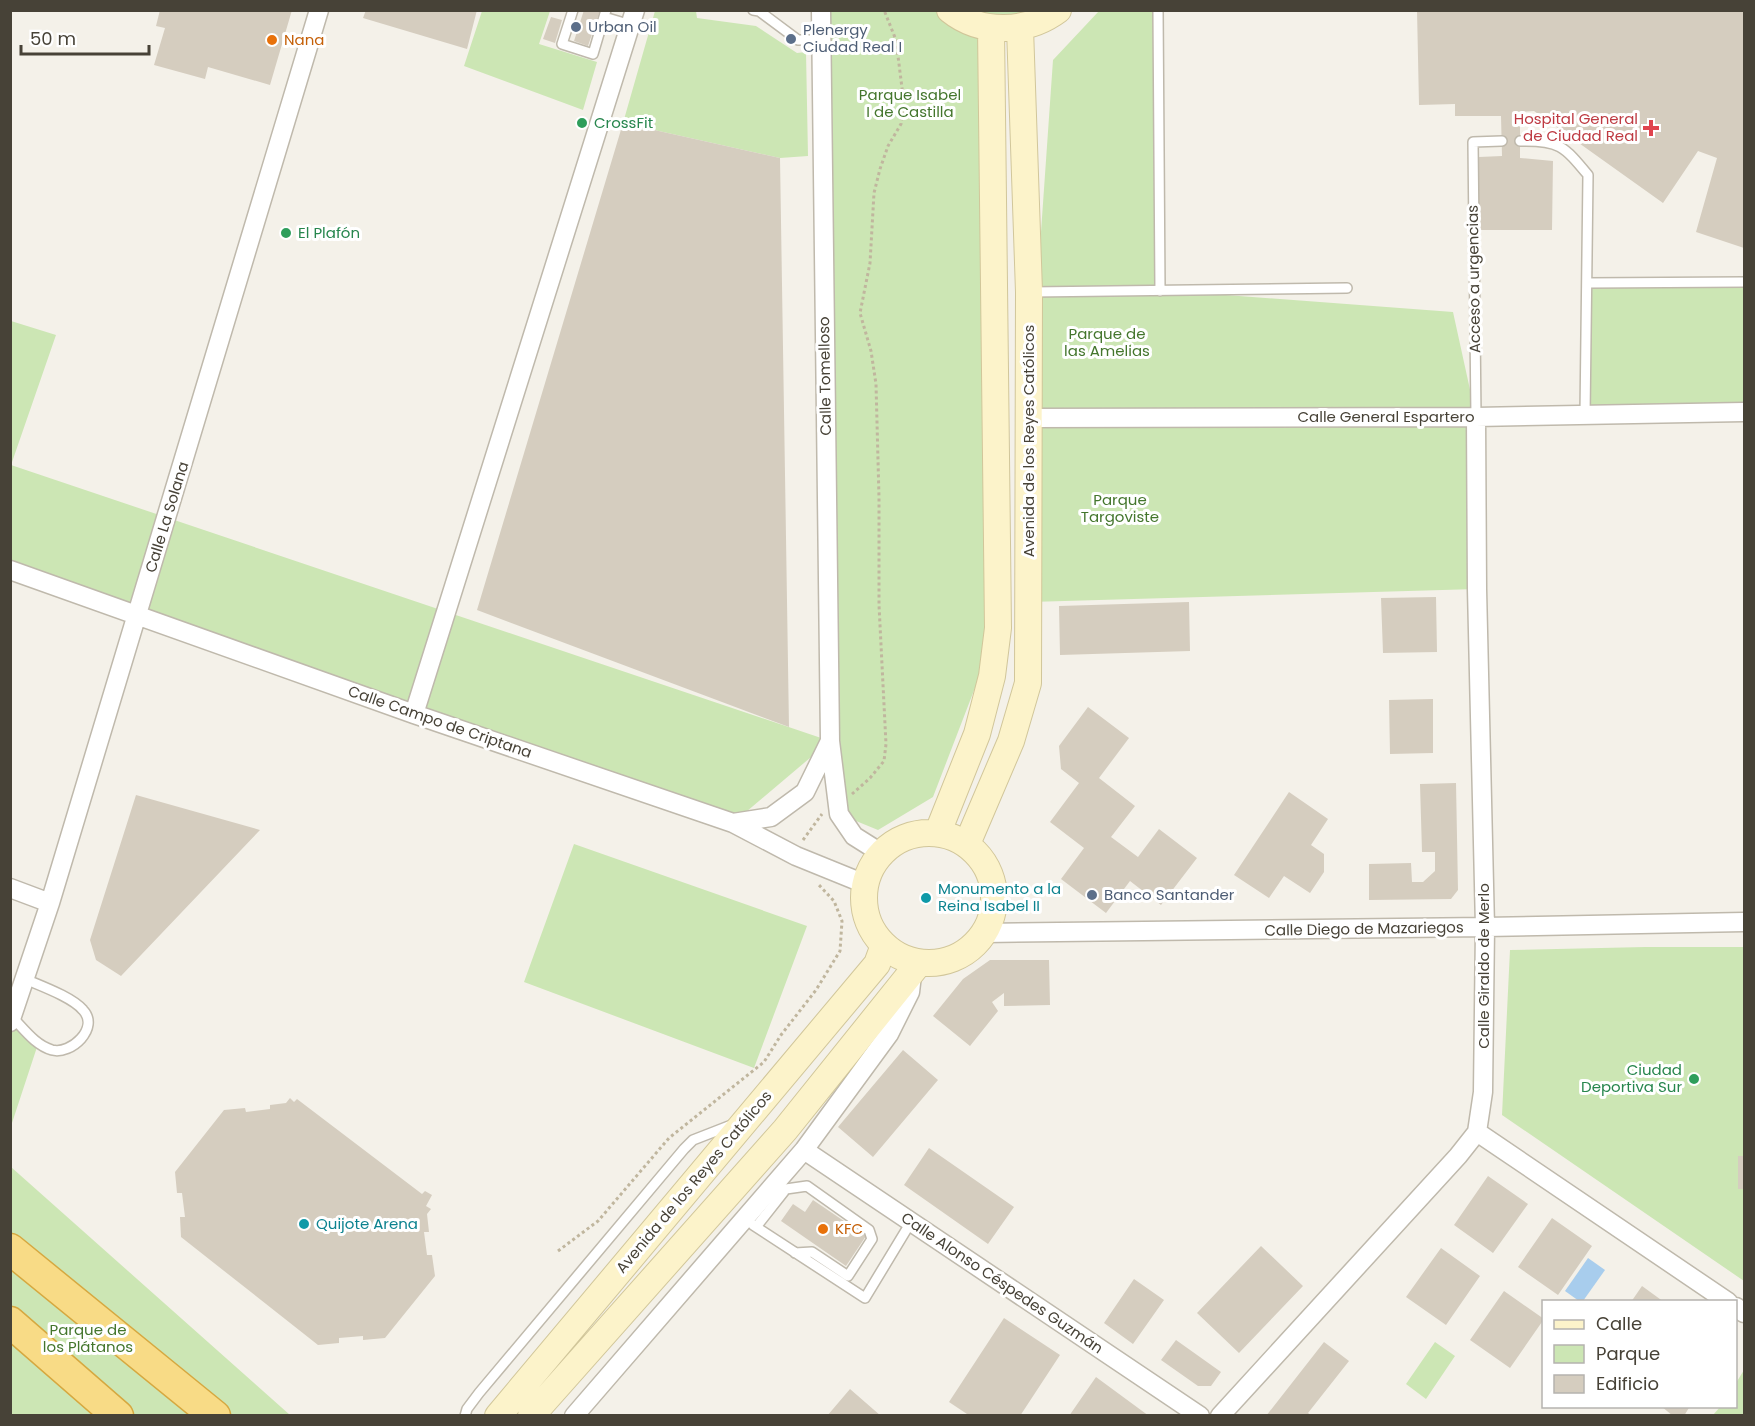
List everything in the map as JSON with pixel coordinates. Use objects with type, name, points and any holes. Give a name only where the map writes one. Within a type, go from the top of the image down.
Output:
[{"type":"highway","points":[[10,1249],[215,1416]]},
{"type":"highway","points":[[10,1322],[117,1416]]},
{"type":"main road","points":[[950,10],[960,18],[991,28],[1020,28],[1048,18],[1058,10]]},
{"type":"main road","points":[[938,832],[976,734],[992,676],[998,628],[991,28]]},
{"type":"main road","name":"Avenida de los Reyes Católicos","points":[[967,844],[1011,741],[1028,682],[1029,292],[1020,28]]},
{"type":"main road","points":[[938,832],[967,844],[980,856],[989,871],[994,888],[994,904],[984,933],[967,951],[948,960],[916,967],[909,960],[884,945],[868,922],[864,904],[865,884],[881,853],[900,838],[913,834],[938,832]]},
{"type":"main road","name":"Avenida de los Reyes Católicos","points":[[498,1416],[877,964],[884,945]]},
{"type":"main road","name":"Avenida de los Reyes Católicos","points":[[531,1416],[785,1130],[916,967]]},
{"type":"street","name":"Calle La Solana","points":[[11,1020],[50,903],[319,10]]},
{"type":"street","name":"Calle Tomelloso","points":[[821,10],[830,741],[839,814],[854,836],[881,853]]},
{"type":"street","points":[[414,714],[633,18]]},
{"type":"street","name":"Calle General Espartero","points":[[1028,418],[1476,417],[1744,412]]},
{"type":"street","name":"Calle Giraldo de Merlo","points":[[1220,1416],[1458,1156],[1477,1132],[1483,1092],[1485,927],[1477,600],[1476,417]]},
{"type":"street","name":"Calle Campo de Criptana","points":[[10,570],[414,714],[733,824],[796,856],[865,884]]},
{"type":"street","name":"Calle Tomelloso","points":[[733,824],[771,817],[806,792],[830,741]]},
{"type":"street","points":[[10,888],[50,903]]},
{"type":"street","name":"Calle Diego de Mazariegos","points":[[984,933],[1744,922]]},
{"type":"street","points":[[574,1416],[750,1223],[889,1034],[910,992],[916,967]]},
{"type":"street","points":[[1477,1132],[1725,1300]]},
{"type":"street","name":"Calle Alonso Céspedes Guzmán","points":[[804,1150],[1200,1416]]},
{"type":"lane","points":[[573,10],[562,44],[593,54],[605,14],[633,18]]},
{"type":"lane","points":[[753,10],[759,11],[798,40],[821,40]]},
{"type":"lane","points":[[1158,10],[1160,291]]},
{"type":"lane","points":[[1520,141],[1547,140],[1569,152],[1588,175],[1585,415]]},
{"type":"lane","name":"Acceso a urgencias","points":[[1476,417],[1473,142],[1502,141]]},
{"type":"lane","points":[[1588,283],[1744,282]]},
{"type":"lane","points":[[1029,292],[1347,288]]},
{"type":"lane","points":[[11,1020],[38,1044],[52,1050],[64,1051],[73,1045],[89,1026],[88,1017],[76,1004],[25,979]]},
{"type":"lane","points":[[465,1416],[467,1409],[479,1393],[693,1140],[747,1119]]},
{"type":"lane","points":[[795,1252],[812,1252],[848,1276],[872,1239],[869,1230],[807,1186],[786,1189],[750,1223],[865,1298],[911,1222]]},
{"type":"green space","points":[[482,11],[550,11],[539,44],[597,62],[583,110],[464,66]]},
{"type":"green space","points":[[655,11],[696,11],[697,18],[756,26],[797,53],[806,52],[808,156],[780,158],[623,123]]},
{"type":"green space","name":"Parque Isabel I de Castilla","points":[[826,11],[1046,11],[991,28],[998,628],[933,797],[878,830],[839,814]]},
{"type":"green space","points":[[1099,11],[1158,11],[1160,290],[1453,312],[1476,417],[1477,589],[1030,602],[1028,418],[1053,60]]},
{"type":"green space","points":[[1588,283],[1744,285],[1744,412],[1585,415]]},
{"type":"green space","points":[[11,321],[56,335],[11,465],[830,741],[733,823],[10,568]]},
{"type":"green space","points":[[574,844],[807,926],[754,1068],[524,982]]},
{"type":"green space","points":[[1744,947],[1744,1281],[1502,1115],[1510,950]]},
{"type":"green space","points":[[10,1022],[38,1044],[11,1126]]},
{"type":"green space","name":"Parque de los Plátanos","points":[[11,1167],[290,1415],[11,1415]]},
{"type":"green space","points":[[1435,1342],[1455,1356],[1426,1399],[1406,1384]]},
{"type":"green space","points":[[1744,1370],[1744,1415],[1713,1415],[1719,1408],[1737,1408],[1737,1381]]},
{"type":"water","points":[[1588,1258],[1605,1270],[1584,1300],[1578,1300],[1565,1291]]},
{"type":"building","points":[[160,10],[292,10],[270,85],[208,67],[205,79],[154,65],[165,28],[156,26]]},
{"type":"building","points":[[366,10],[477,10],[467,49],[363,18]]},
{"type":"building","points":[[584,10],[600,10],[588,46],[574,41]]},
{"type":"building","name":"Hospital General de Ciudad Real","points":[[1417,10],[1744,10],[1744,248],[1696,232],[1717,158],[1698,151],[1663,203],[1534,111],[1520,112],[1520,158],[1553,161],[1552,230],[1479,230],[1479,157],[1502,156],[1501,116],[1455,116],[1455,104],[1419,105]]},
{"type":"building","points":[[551,17],[562,20],[555,43],[543,39]]},
{"type":"building","points":[[623,123],[780,158],[789,727],[477,610]]},
{"type":"building","points":[[1436,597],[1437,652],[1383,653],[1381,598]]},
{"type":"building","points":[[1189,602],[1190,651],[1060,655],[1059,606]]},
{"type":"building","points":[[1433,699],[1433,753],[1390,754],[1389,700]]},
{"type":"building","points":[[1088,707],[1129,738],[1099,778],[1135,806],[1111,837],[1138,857],[1159,829],[1197,858],[1161,905],[1130,881],[1106,913],[1061,879],[1084,848],[1050,822],[1079,783],[1061,769],[1059,746]]},
{"type":"building","points":[[1456,783],[1458,890],[1451,899],[1369,900],[1369,864],[1411,863],[1412,882],[1423,882],[1435,871],[1435,852],[1422,852],[1420,784]]},
{"type":"building","points":[[1289,792],[1328,819],[1311,845],[1324,854],[1324,872],[1310,893],[1284,876],[1269,898],[1234,875]]},
{"type":"building","points":[[136,795],[260,830],[121,976],[96,960],[90,940]]},
{"type":"building","points":[[990,960],[1049,960],[1050,1005],[1004,1006],[1004,993],[992,1002],[998,1011],[970,1046],[933,1016],[963,979]]},
{"type":"building","points":[[903,1050],[938,1080],[873,1157],[838,1127]]},
{"type":"building","name":"Quijote Arena","points":[[290,1098],[294,1102],[297,1099],[422,1194],[425,1191],[432,1195],[426,1206],[431,1209],[427,1214],[429,1232],[424,1232],[427,1255],[432,1255],[435,1276],[385,1338],[363,1340],[363,1336],[339,1338],[339,1343],[318,1345],[181,1237],[180,1217],[185,1217],[182,1193],[177,1193],[175,1172],[224,1110],[245,1108],[246,1112],[270,1109],[270,1105],[286,1103]]},
{"type":"building","points":[[929,1148],[1014,1207],[988,1244],[904,1185]]},
{"type":"building","points":[[1738,1156],[1744,1156],[1744,1189],[1738,1189]]},
{"type":"building","points":[[1488,1176],[1528,1204],[1493,1253],[1454,1225]]},
{"type":"building","name":"KFC","points":[[813,1200],[866,1236],[846,1266],[781,1221],[793,1204],[805,1212]]},
{"type":"building","points":[[1552,1218],[1592,1246],[1558,1295],[1518,1267]]},
{"type":"building","points":[[1261,1246],[1303,1286],[1239,1353],[1197,1313]]},
{"type":"building","points":[[1441,1248],[1480,1276],[1446,1325],[1406,1297]]},
{"type":"building","points":[[1134,1279],[1164,1300],[1133,1344],[1104,1323]]},
{"type":"building","points":[[1642,1286],[1661,1300],[1632,1300]]},
{"type":"building","points":[[1504,1291],[1542,1318],[1542,1322],[1510,1368],[1470,1340]]},
{"type":"building","points":[[1004,1318],[1060,1355],[1020,1416],[970,1416],[949,1402]]},
{"type":"building","points":[[1176,1340],[1221,1372],[1211,1386],[1198,1386],[1161,1360]]},
{"type":"building","points":[[1324,1342],[1349,1361],[1308,1413],[1312,1416],[1266,1416]]},
{"type":"building","points":[[1096,1377],[1149,1416],[1069,1416]]},
{"type":"building","points":[[850,1389],[881,1416],[827,1416]]},
{"type":"building","points":[[1663,1408],[1689,1408],[1684,1416],[1673,1416]]},
{"type":"place","name":"Urban Oil","points":[[576,27]]},
{"type":"place","name":"Plenergy Ciudad Real I","points":[[791,39]]},
{"type":"place","name":"Nana","points":[[272,40]]},
{"type":"place","name":"CrossFit","points":[[582,123]]},
{"type":"place","name":"Hospital General de Ciudad Real","points":[[1651,128]]},
{"type":"place","name":"El Plafón","points":[[286,233]]},
{"type":"place","name":"Banco Santander","points":[[1092,895]]},
{"type":"place","name":"Monumento a la Reina Isabel II","points":[[926,898]]},
{"type":"place","name":"Ciudad Deportiva Sur","points":[[1694,1079]]},
{"type":"place","name":"Quijote Arena","points":[[304,1224]]},
{"type":"place","name":"KFC","points":[[823,1229]]},
{"type":"park label","name":"Parque de las Amelias","points":[[1107,342]]},
{"type":"park label","name":"Parque Targoviste","points":[[1120,508]]}]
